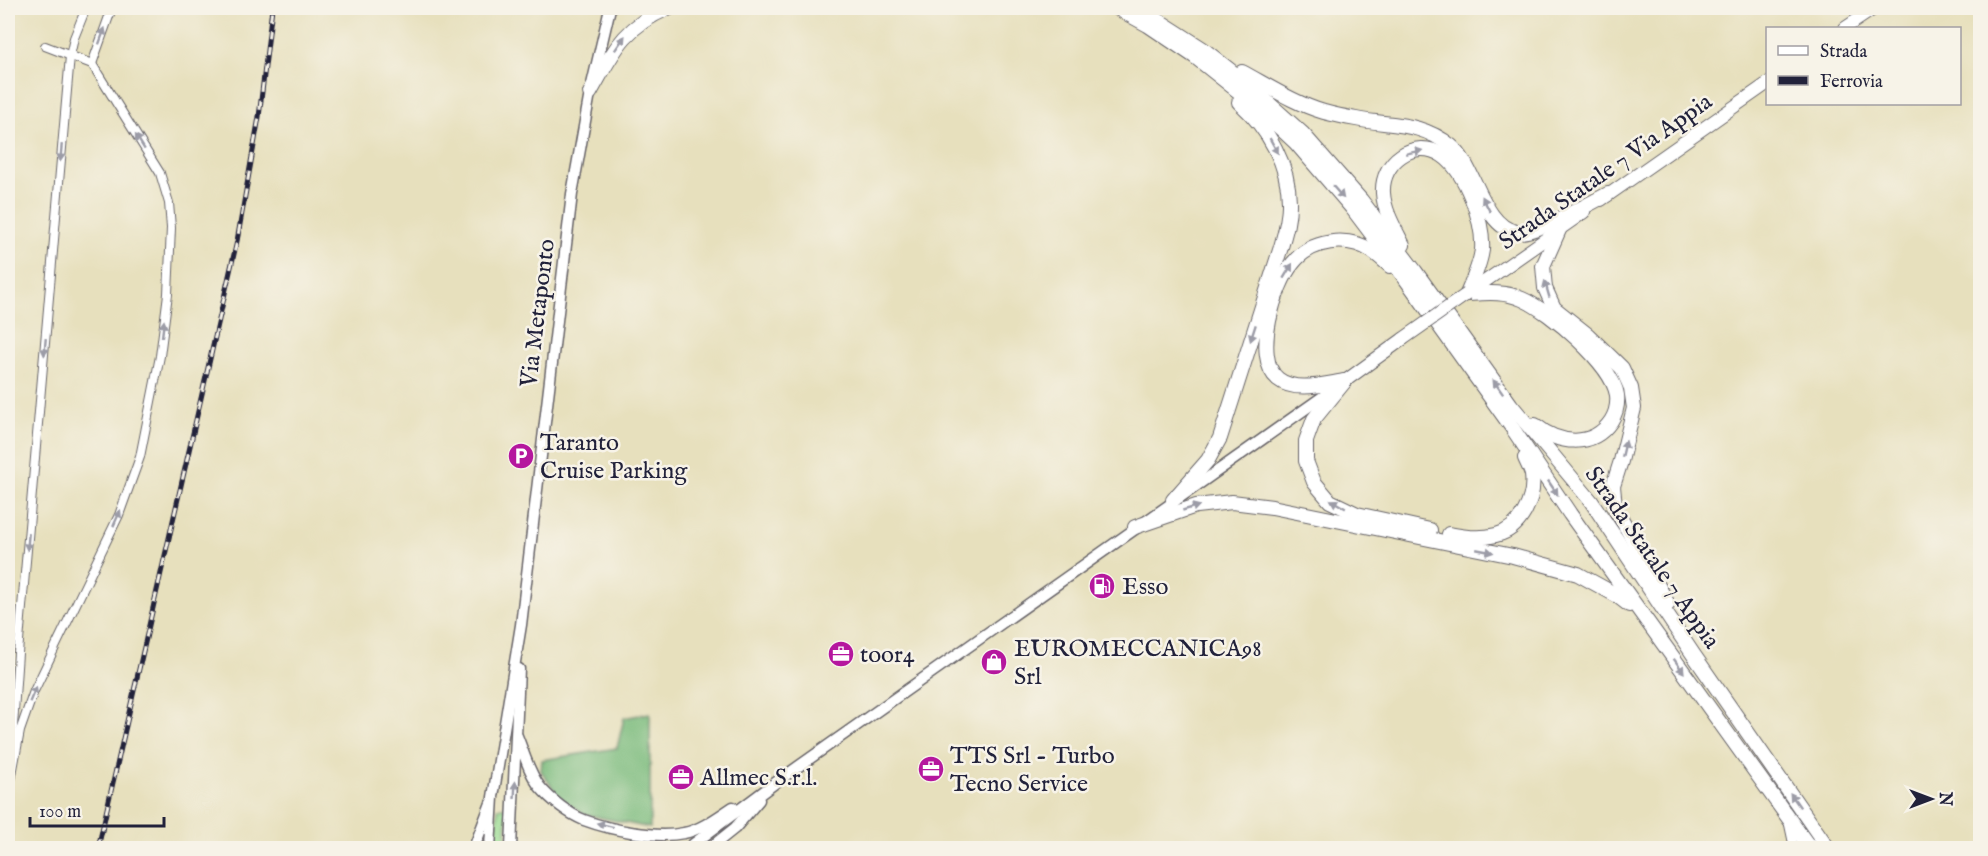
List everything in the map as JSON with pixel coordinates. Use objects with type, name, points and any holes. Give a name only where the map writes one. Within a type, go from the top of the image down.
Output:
[{"type":"highway","points":[[590,93],[627,33],[645,19],[668,8]]},
{"type":"highway","points":[[1118,8],[1199,52],[1321,111],[1357,120],[1405,124],[1431,133],[1452,147],[1469,169],[1490,212],[1502,225],[1515,232],[1532,231],[1608,194]]},
{"type":"highway","points":[[1139,8],[1245,82],[1303,134],[1361,201],[1428,299]]},
{"type":"highway","points":[[1173,500],[1208,460],[1220,438],[1281,247],[1289,206],[1285,172],[1270,139],[1246,107],[1205,73],[1199,52]]},
{"type":"highway","points":[[1410,275],[1383,192],[1386,173],[1397,156],[1413,150],[1428,149],[1442,155],[1458,171],[1479,223],[1482,250],[1467,294],[1502,293],[1523,299],[1554,318],[1600,361],[1614,382],[1617,396],[1614,416],[1608,425],[1598,435],[1574,441],[1560,440],[1546,434],[1511,405]]},
{"type":"highway","points":[[1559,230],[1543,266],[1545,288],[1554,308],[1588,335],[1622,368],[1631,388],[1634,408],[1622,461],[1613,486],[1615,507],[1658,582],[1693,654]]},
{"type":"highway","points":[[1345,381],[1311,386],[1292,385],[1278,379],[1268,365],[1265,347],[1269,320],[1281,284],[1293,263],[1310,248],[1329,242],[1351,243],[1371,250],[1410,275]]},
{"type":"highway","name":"Strada Statale 7 Appia","points":[[1428,299],[1511,405],[1592,501],[1693,654],[1828,849]]},
{"type":"highway","name":"Strada Statale 7 Appia","points":[[1428,299],[1570,514],[1810,849]]},
{"type":"highway","points":[[1345,381],[1314,419],[1306,441],[1306,461],[1314,482],[1330,501],[1357,514],[1464,537],[1497,535],[1517,523],[1530,502],[1532,475],[1513,429]]},
{"type":"highway","points":[[1135,527],[1196,506],[1232,502],[1272,507],[1513,556],[1578,574],[1616,595],[1645,619]]},
{"type":"main road","name":"Via Metaponto","points":[[521,625],[572,194],[590,93],[610,8]]},
{"type":"main road","points":[[1846,27],[1875,8]]},
{"type":"main road","name":"Strada Statale 7 Via Appia","points":[[1345,381],[1766,84]]},
{"type":"main road","points":[[688,849],[775,783],[1173,500],[1345,381]]},
{"type":"main road","points":[[511,849],[521,625]]},
{"type":"main road","points":[[490,849],[493,797],[521,625]]},
{"type":"main road","points":[[517,736],[540,786],[561,806],[583,820],[634,832],[657,835],[686,833],[775,783]]},
{"type":"main road","points":[[711,849],[735,828],[775,783]]},
{"type":"main road","points":[[474,849],[493,797]]},
{"type":"street","points":[[8,812],[18,653],[70,56],[74,38],[86,8]]},
{"type":"street","points":[[92,64],[112,8]]},
{"type":"street","points":[[9,791],[20,731],[34,691],[119,515],[134,474],[144,441],[168,294],[171,228],[169,203],[160,173],[92,64],[45,46]]},
{"type":"street","points":[[1787,818],[1794,849]]},
{"type":"green space","points":[[650,713],[650,828],[584,814],[559,797],[541,771],[542,760],[617,748],[624,718]]},
{"type":"green space","points":[[498,808],[507,808],[506,848],[495,848]]},
{"type":"railway","points":[[98,848],[237,241],[259,117],[272,8]]},
{"type":"place","name":"Taranto Cruise Parking","points":[[521,456]]},
{"type":"place","name":"Esso","points":[[1102,586]]},
{"type":"place","name":"toor4","points":[[841,654]]},
{"type":"place","name":"EUROMECCANICA98 Srl","points":[[994,662]]},
{"type":"place","name":"TTS Srl - Turbo Tecno Service","points":[[931,769]]},
{"type":"place","name":"Allmec S.r.l.","points":[[681,777]]}]
